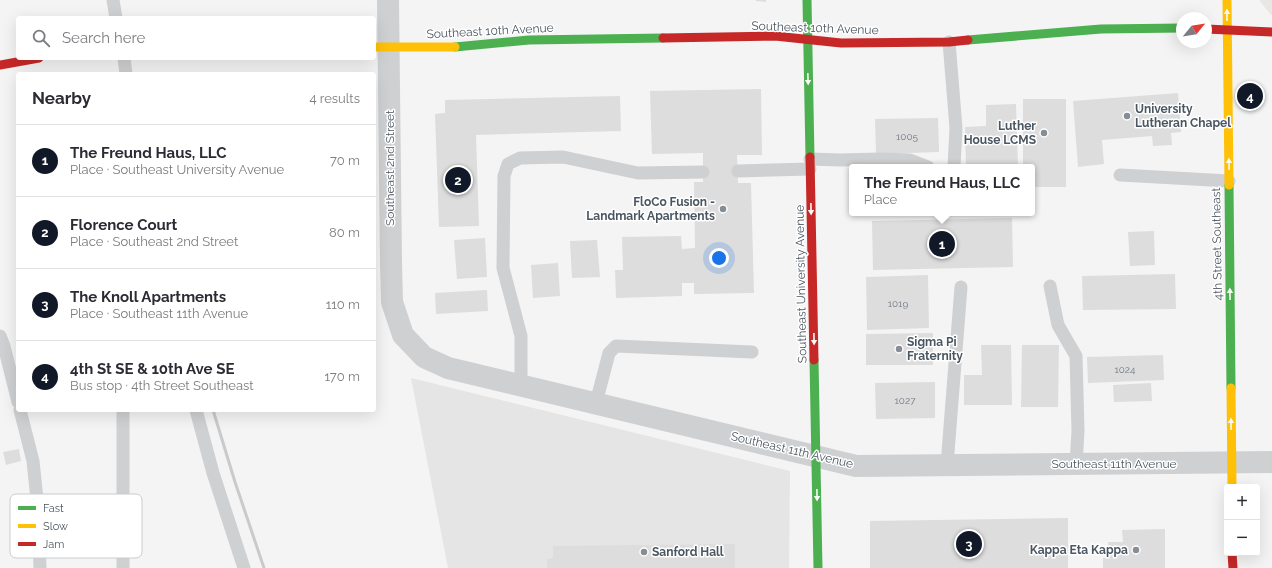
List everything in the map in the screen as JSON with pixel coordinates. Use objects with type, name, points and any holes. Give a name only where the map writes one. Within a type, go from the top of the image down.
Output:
[{"type":"main road","name":"Southeast University Avenue","points":[[807,0],[818,568]]},
{"type":"main road","name":"4th Street Southeast","points":[[1226,0],[1232,484]]},
{"type":"main road","name":"Southeast 10th Avenue","points":[[376,47],[456,46],[529,40],[775,36],[841,43],[949,42],[1101,29],[1176,28]]},
{"type":"main road","points":[[1212,29],[1272,32]]},
{"type":"main road","points":[[0,65],[28,60]]},
{"type":"main road","points":[[1232,556],[1233,568]]},
{"type":"street","name":"Southeast 2nd Street","points":[[388,0],[390,263],[392,302],[403,335]]},
{"type":"street","name":"Southeast 11th Avenue","points":[[403,335],[424,357],[448,368],[856,466],[1272,462]]},
{"type":"lane","points":[[113,0],[116,16]]},
{"type":"lane","points":[[949,42],[956,128],[954,164]]},
{"type":"lane","points":[[124,60],[126,72]]},
{"type":"lane","points":[[521,386],[521,336],[503,268],[504,176],[508,164],[520,158],[563,157],[638,173],[703,172]]},
{"type":"lane","points":[[738,171],[840,160],[910,160],[920,164]]},
{"type":"lane","points":[[1120,175],[1229,180]]},
{"type":"lane","points":[[1050,286],[1058,325],[1076,356],[1078,431],[1076,464]]},
{"type":"lane","points":[[947,465],[961,287]]},
{"type":"lane","points":[[0,336],[16,394]]},
{"type":"lane","points":[[596,403],[609,353],[616,346],[752,352]]},
{"type":"lane","points":[[21,412],[33,461],[36,494]]},
{"type":"lane","points":[[123,412],[123,494]]},
{"type":"lane","points":[[197,412],[213,473],[244,568]]},
{"type":"lane","points":[[40,558],[40,568]]},
{"type":"shaded area","points":[[1259,0],[1272,0],[1272,15],[1271,15]]},
{"type":"shaded area","points":[[411,378],[790,471],[789,568],[448,568]]},
{"type":"building","points":[[766,0],[766,2],[756,1]]},
{"type":"building","name":"FloCo Fusion - Landmark Apartments","points":[[761,89],[762,155],[737,155],[738,183],[751,183],[754,293],[694,294],[694,283],[682,283],[682,296],[616,298],[615,270],[623,270],[622,237],[681,236],[682,249],[695,248],[694,182],[703,182],[703,153],[652,154],[650,91]]},
{"type":"building","name":"University Lutheran Chapel","points":[[1178,93],[1181,132],[1171,133],[1172,145],[1153,146],[1152,136],[1102,140],[1104,164],[1078,167],[1073,101]]},
{"type":"building","points":[[620,96],[621,131],[476,135],[479,226],[439,227],[435,114],[445,113],[445,100]]},
{"type":"building","name":"Luther House LCMS","points":[[1023,99],[1066,99],[1066,187],[1035,187],[1035,164],[1023,164]]},
{"type":"building","points":[[1016,104],[1018,164],[966,164],[965,127],[986,126],[986,105]]},
{"type":"building","points":[[938,118],[939,152],[876,154],[875,119]]},
{"type":"building","points":[[1012,218],[1013,267],[873,270],[872,221]]},
{"type":"building","points":[[1154,231],[1155,265],[1130,266],[1128,232]]},
{"type":"building","points":[[485,238],[487,277],[457,279],[454,240]]},
{"type":"building","points":[[597,240],[600,277],[572,278],[570,241]]},
{"type":"building","points":[[558,263],[560,296],[533,298],[531,265]]},
{"type":"building","points":[[1175,274],[1176,309],[1083,310],[1082,276]]},
{"type":"building","points":[[928,275],[929,328],[867,330],[866,277]]},
{"type":"building","points":[[487,290],[488,311],[436,314],[435,293]]},
{"type":"building","name":"Sigma Pi Fraternity","points":[[933,333],[933,365],[866,365],[866,334]]},
{"type":"building","points":[[981,345],[1011,345],[1012,405],[964,405],[964,375],[982,375]]},
{"type":"building","points":[[1022,345],[1059,345],[1058,407],[1021,407]]},
{"type":"building","points":[[1163,355],[1164,380],[1088,383],[1087,357]]},
{"type":"building","points":[[935,382],[935,418],[876,419],[875,383]]},
{"type":"building","points":[[1151,383],[1152,401],[1114,402],[1113,385]]},
{"type":"building","points":[[19,449],[21,461],[6,465],[3,452]]},
{"type":"building","points":[[1068,518],[1068,568],[870,568],[870,521]]},
{"type":"building","name":"Kappa Eta Kappa","points":[[1165,529],[1165,568],[1103,568],[1103,558],[1108,557],[1108,542],[1123,542],[1122,530]]},
{"type":"building","name":"Sanford Hall","points":[[735,544],[735,568],[547,568],[547,559],[553,558],[553,546]]},
{"type":"railway","points":[[214,412],[264,568]]},
{"type":"traffic: fast","points":[[807,0],[810,157]]},
{"type":"traffic: fast","points":[[968,40],[1101,29],[1176,28]]},
{"type":"traffic: fast","points":[[455,47],[529,40],[663,38]]},
{"type":"traffic: fast","points":[[1229,185],[1231,388]]},
{"type":"traffic: fast","points":[[814,360],[818,568]]},
{"type":"traffic: slow","points":[[1227,0],[1229,185]]},
{"type":"traffic: slow","points":[[376,47],[455,47]]},
{"type":"traffic: slow","points":[[1231,388],[1232,484]]},
{"type":"traffic: jam","points":[[1212,29],[1272,32]]},
{"type":"traffic: jam","points":[[663,38],[775,36],[841,43],[949,42],[968,40]]},
{"type":"traffic: jam","points":[[0,65],[28,60]]},
{"type":"traffic: jam","points":[[810,157],[814,360]]},
{"type":"traffic: jam","points":[[1232,556],[1233,568]]},
{"type":"place","name":"4th St SE & 10th Ave SE","points":[[1250,96]]},
{"type":"place","name":"University Lutheran Chapel","points":[[1127,116]]},
{"type":"place","name":"Luther House LCMS","points":[[1044,133]]},
{"type":"place","name":"Florence Court","points":[[458,180]]},
{"type":"place","name":"FloCo Fusion - Landmark Apartments","points":[[723,209]]},
{"type":"place","name":"The Freund Haus, LLC","points":[[942,244]]},
{"type":"place","name":"Sigma Pi Fraternity","points":[[899,349]]},
{"type":"place","name":"The Knoll Apartments","points":[[969,544]]},
{"type":"place","name":"Kappa Eta Kappa","points":[[1136,550]]},
{"type":"place","name":"Sanford Hall","points":[[644,552]]}]
